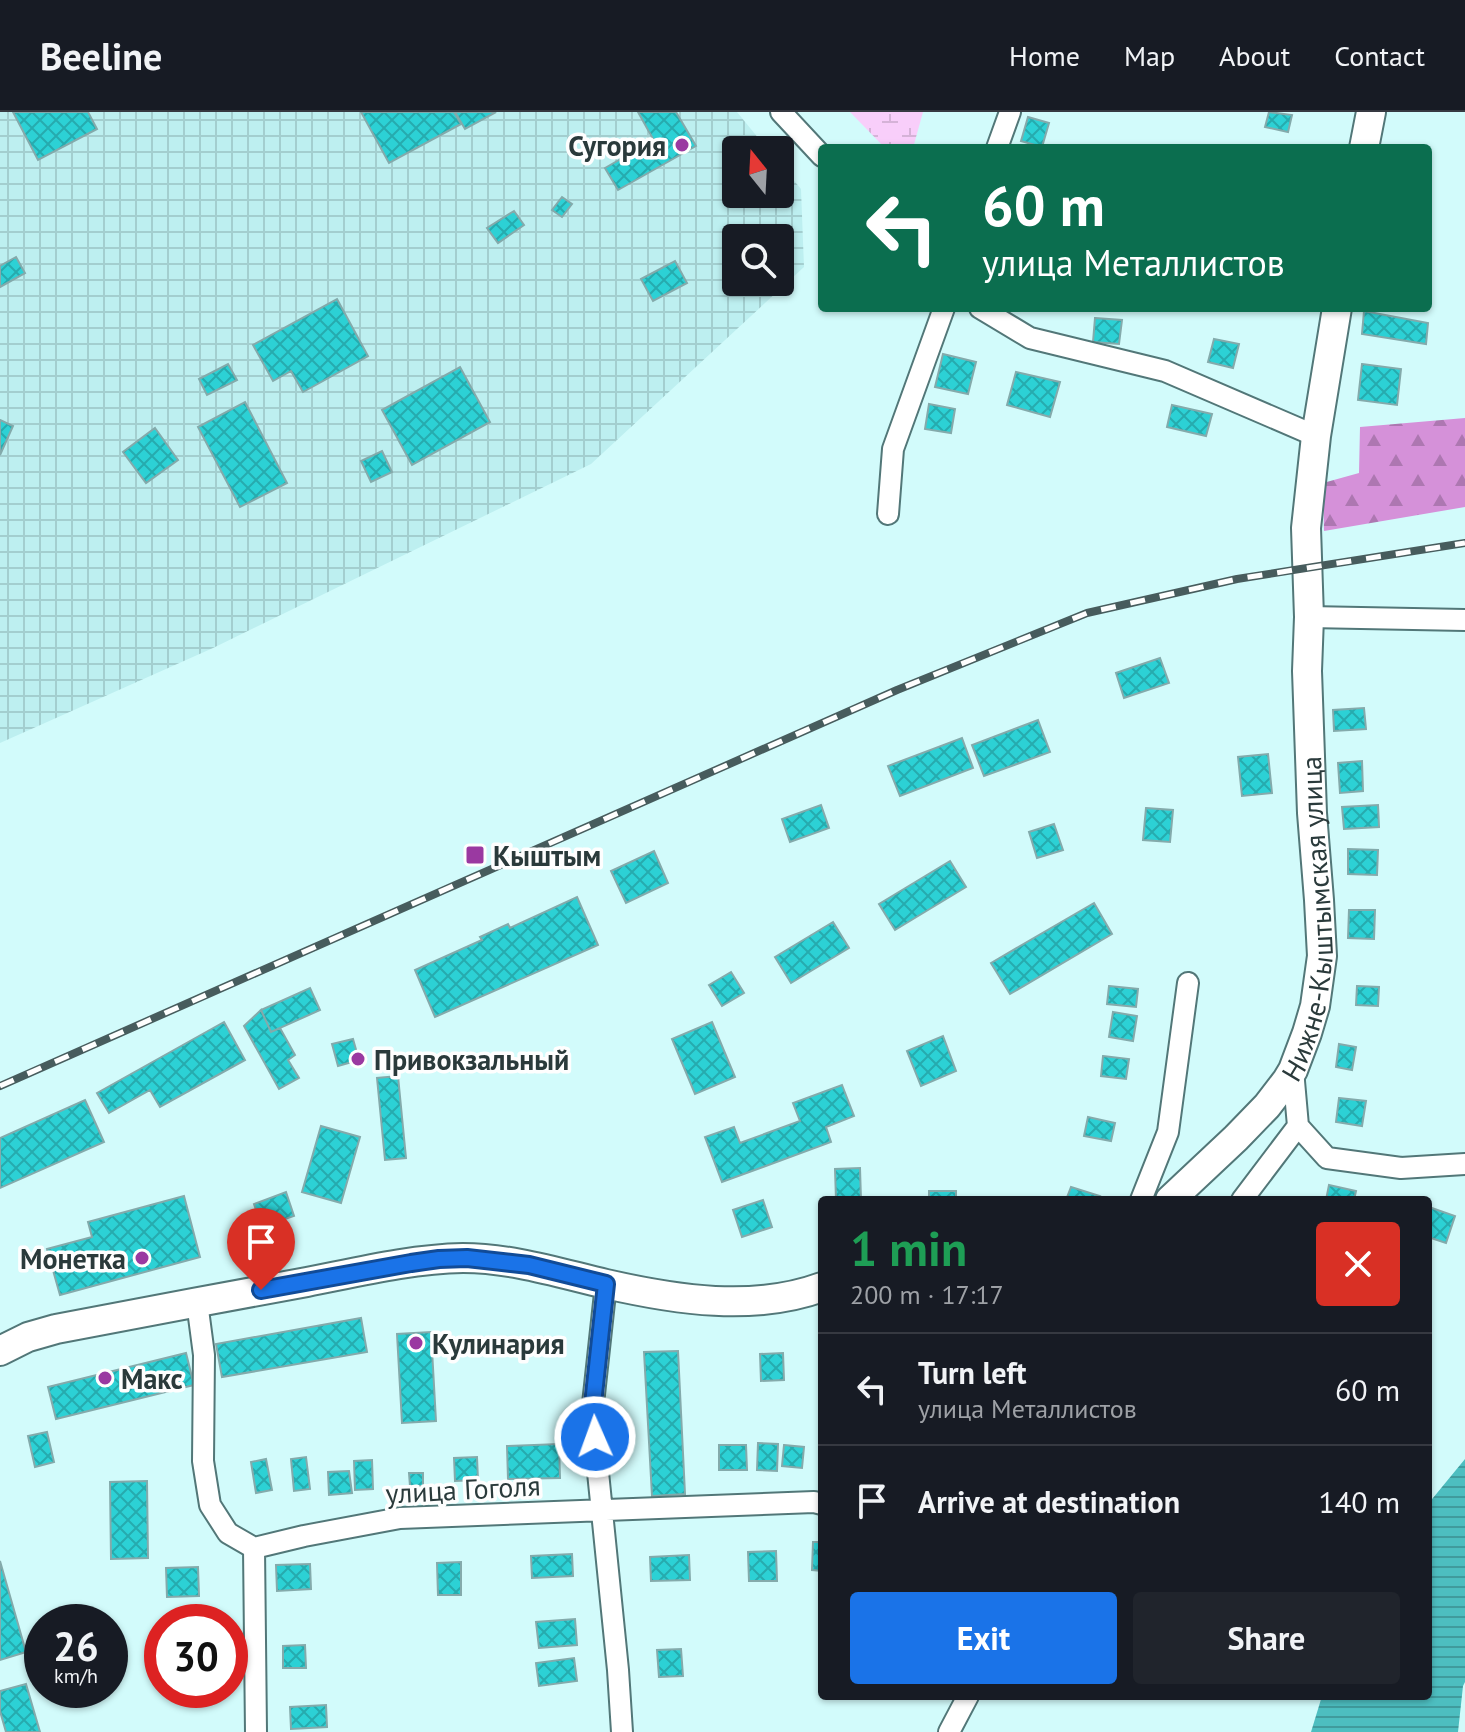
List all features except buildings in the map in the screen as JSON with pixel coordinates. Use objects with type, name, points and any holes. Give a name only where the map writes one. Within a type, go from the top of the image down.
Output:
[{"type":"main road","points":[[1365,144],[1371,112]]},
{"type":"main road","name":"Нижне-Кыштымская улица","points":[[1293,1070],[1315,1006],[1322,956],[1312,813],[1306,528],[1316,436],[1336,312]]},
{"type":"main road","points":[[1174,1196],[1267,1106],[1293,1070]]},
{"type":"main road","points":[[0,1351],[28,1337],[56,1329],[439,1259],[467,1258],[529,1265],[606,1284],[704,1301],[784,1297],[818,1288]]},
{"type":"street","points":[[781,112],[818,152]]},
{"type":"street","points":[[998,144],[1010,112]]},
{"type":"street","points":[[888,514],[893,449],[943,312]]},
{"type":"street","points":[[987,312],[1030,338],[1165,371],[1316,436]]},
{"type":"street","points":[[1309,617],[1465,620]]},
{"type":"street","points":[[1143,1196],[1168,1132],[1188,983]]},
{"type":"street","name":"Нижне-Кыштымская улица","points":[[1293,1070],[1298,1126]]},
{"type":"street","points":[[1245,1196],[1298,1126],[1327,1158],[1401,1168],[1465,1164]]},
{"type":"street","points":[[606,1284],[592,1413],[622,1732]]},
{"type":"street","points":[[197,1302],[204,1355],[203,1461],[210,1505],[228,1533],[254,1548],[256,1732]]},
{"type":"street","name":"улица Гоголя","points":[[254,1548],[400,1518],[818,1503]]},
{"type":"street","points":[[949,1732],[966,1700]]},
{"type":"shaded area","points":[[0,112],[737,112],[757,136],[722,136],[722,208],[794,208],[794,181],[801,189],[804,267],[794,276],[794,224],[722,224],[722,296],[773,296],[591,464],[213,648],[0,743]]},
{"type":"green space","points":[[850,112],[923,112],[914,144],[881,144]]},
{"type":"green space","points":[[1465,418],[1465,507],[1324,531],[1323,483],[1359,473],[1360,427]]},
{"type":"water","points":[[1465,1459],[1465,1682],[1458,1732],[1311,1732],[1321,1700],[1432,1700],[1432,1499]]},
{"type":"railway","points":[[0,1086],[897,690],[1087,613],[1237,579],[1465,543]]},
{"type":"place","name":"Сугория","points":[[682,145]]},
{"type":"place","name":"Кыштым","points":[[475,855]]},
{"type":"place","name":"Привокзальный","points":[[358,1059]]},
{"type":"place","name":"Монетка","points":[[142,1258]]},
{"type":"place","name":"Кулинария","points":[[416,1343]]},
{"type":"place","name":"Макс","points":[[105,1378]]},
{"type":"route","points":[[261,1290],[411,1263],[467,1258],[529,1265],[606,1284],[592,1413],[595,1437]]}]
